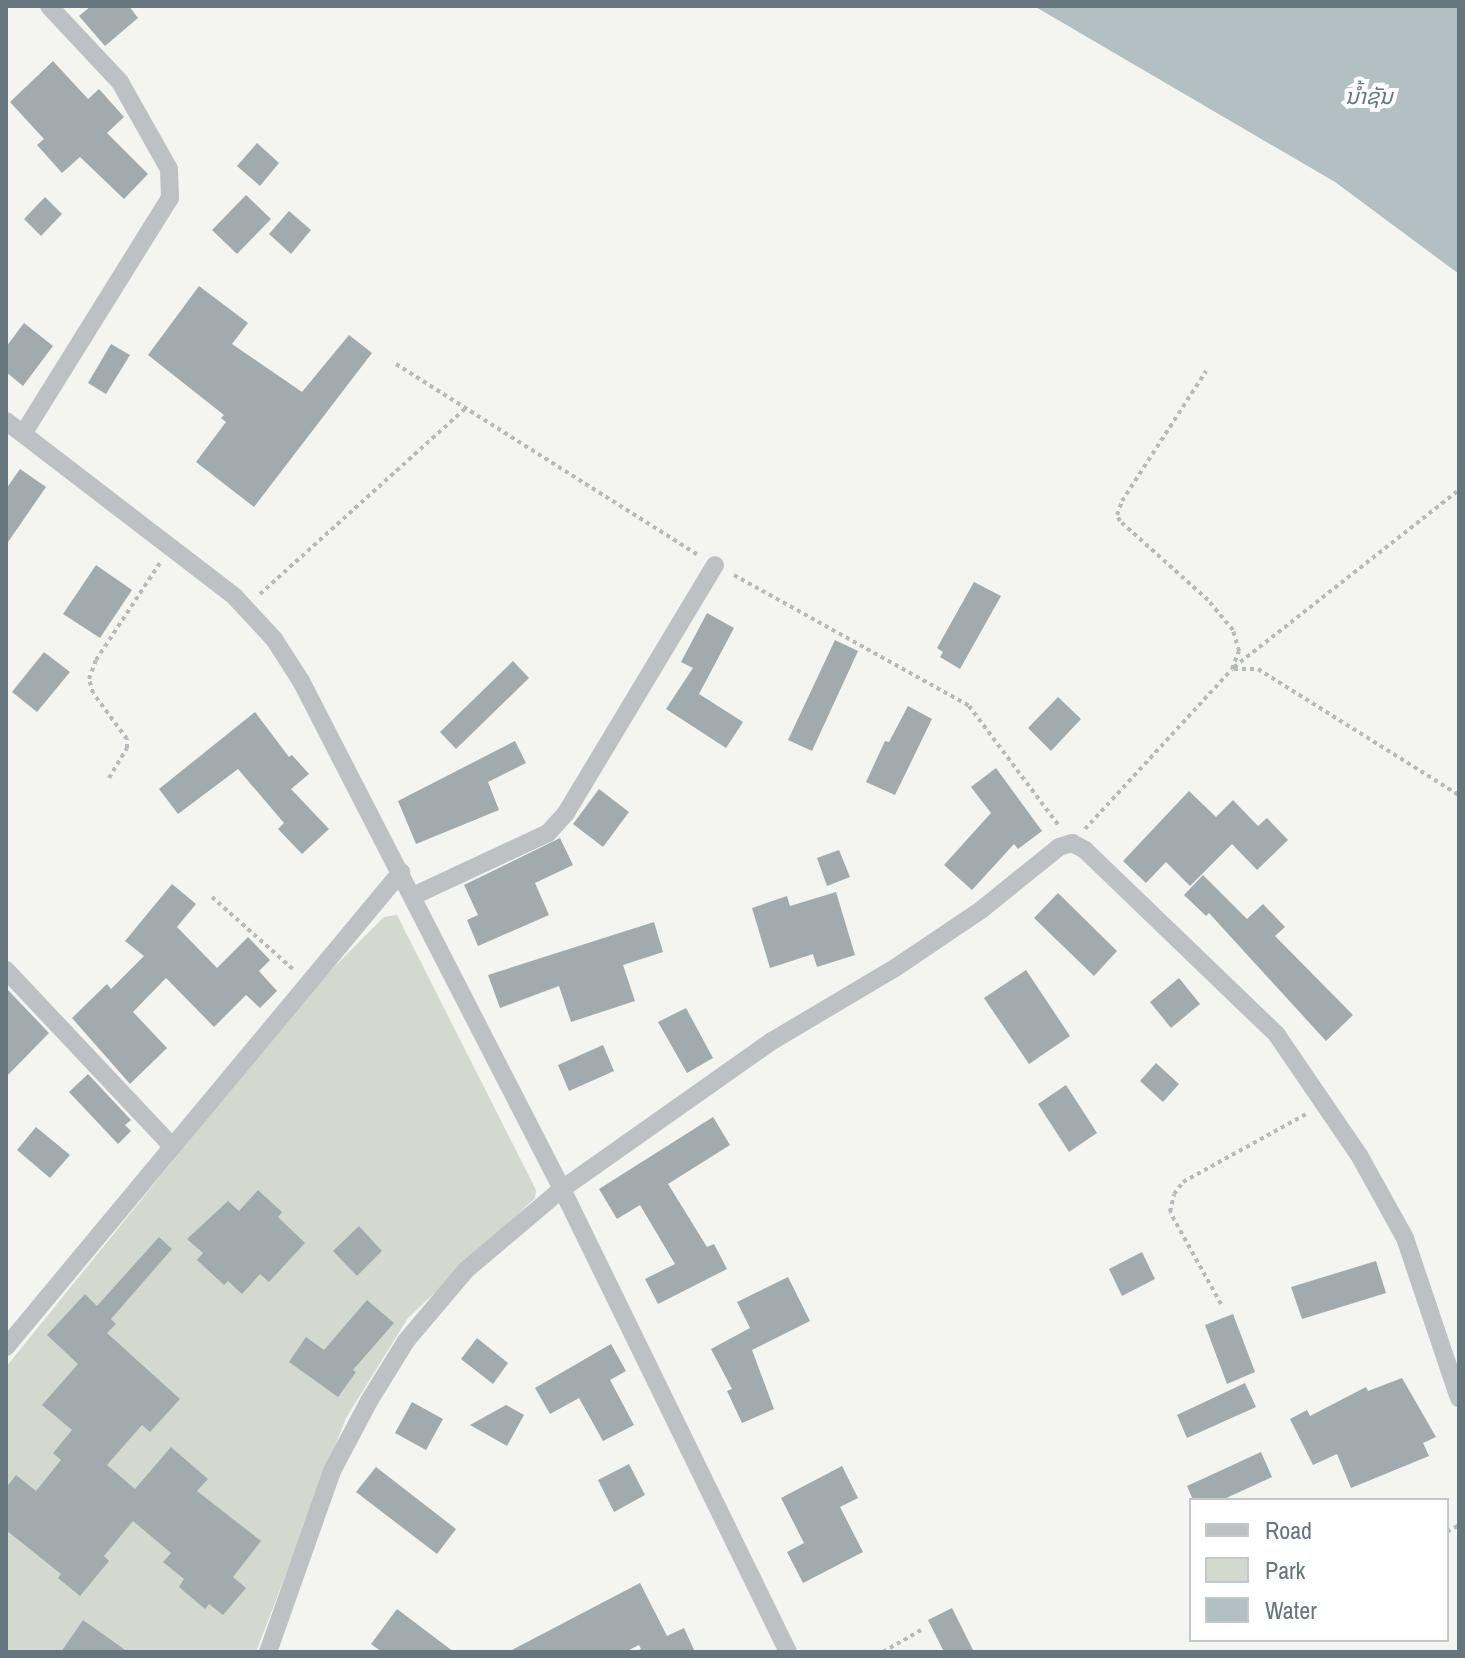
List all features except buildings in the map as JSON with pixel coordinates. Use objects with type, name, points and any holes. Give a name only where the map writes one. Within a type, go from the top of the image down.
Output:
[{"type":"street","points":[[23,434],[170,198],[169,169],[120,82],[49,6]]},
{"type":"street","points":[[6,421],[244,608],[274,639],[301,681],[562,1189],[788,1652]]},
{"type":"street","points":[[413,896],[528,845],[557,823],[715,565]]},
{"type":"street","points":[[268,1652],[332,1471],[376,1389],[438,1300],[466,1270],[562,1189],[772,1041],[895,968],[981,910],[1059,847],[1072,843],[1085,850],[1277,1035],[1359,1155],[1405,1238],[1459,1398]]},
{"type":"street","points":[[6,1347],[401,872]]},
{"type":"street","points":[[6,970],[172,1146]]},
{"type":"path","points":[[396,364],[715,565],[969,706],[1072,843],[1232,669],[1459,490]]},
{"type":"path","points":[[1206,371],[1122,501],[1117,515],[1208,600],[1233,630],[1239,651],[1232,669]]},
{"type":"path","points":[[244,608],[466,408]]},
{"type":"path","points":[[109,778],[127,748],[127,739],[93,693],[89,679],[96,660],[170,547]]},
{"type":"path","points":[[1232,669],[1258,669],[1459,795]]},
{"type":"path","points":[[212,897],[309,983]]},
{"type":"path","points":[[1221,1304],[1170,1212],[1174,1194],[1183,1182],[1324,1104]]},
{"type":"path","points":[[883,1652],[921,1630]]},
{"type":"green space","points":[[397,915],[536,1190],[535,1198],[408,1318],[346,1418],[256,1652],[6,1652],[6,1367],[311,990],[384,917]]},
{"type":"water","name":"ນ້ຳຊັນ","points":[[1034,6],[1459,6],[1459,274],[1335,182]]}]
